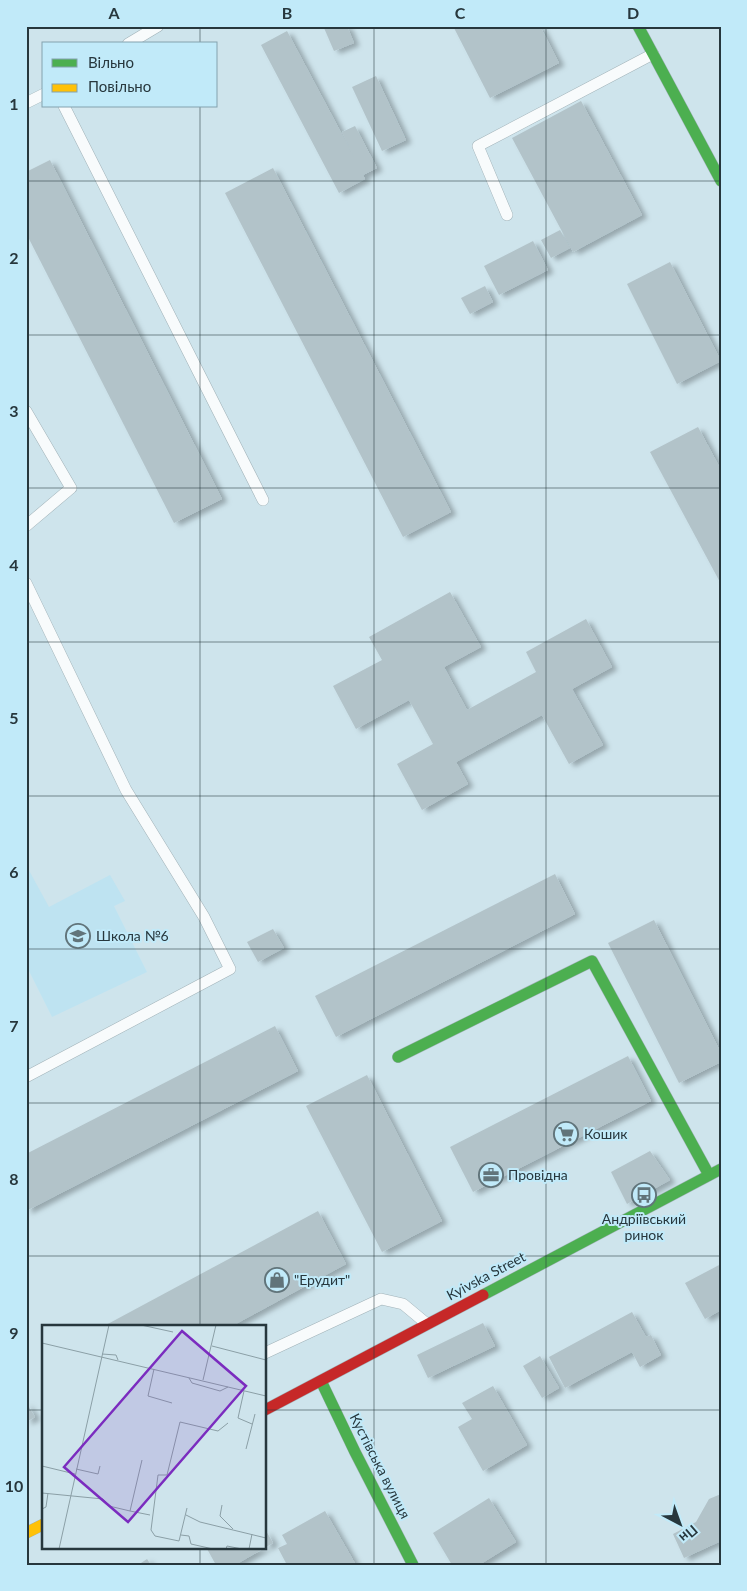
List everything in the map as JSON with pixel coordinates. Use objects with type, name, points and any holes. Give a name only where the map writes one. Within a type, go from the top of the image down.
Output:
[{"type":"street","points":[[638,26],[721,181]]},
{"type":"street","points":[[398,1057],[592,961],[709,1175]]},
{"type":"street","name":"Kyivska Street","points":[[266,1409],[721,1169]]},
{"type":"street","name":"Кустівська вулиця","points":[[321,1381],[413,1565]]},
{"type":"street","points":[[26,1533],[42,1525]]},
{"type":"lane","points":[[131,42],[158,26]]},
{"type":"lane","points":[[507,216],[478,146],[653,54]]},
{"type":"lane","points":[[26,103],[42,95]]},
{"type":"lane","points":[[65,108],[263,500]]},
{"type":"lane","points":[[26,412],[71,488],[26,526]]},
{"type":"lane","points":[[26,583],[126,790],[204,918],[230,969],[26,1077]]},
{"type":"lane","points":[[266,1353],[381,1299],[403,1304],[427,1324]]},
{"type":"shaded area","name":"Школа №6","points":[[26,865],[49,907],[110,875],[125,901],[114,906],[147,972],[52,1017],[26,965]]},
{"type":"building","points":[[329,26],[347,26],[354,43],[334,51],[324,28]]},
{"type":"building","points":[[453,26],[540,26],[559,63],[490,98]]},
{"type":"building","points":[[287,31],[354,157],[342,132],[355,126],[377,168],[363,175],[365,179],[339,193],[261,45]]},
{"type":"building","points":[[376,76],[406,140],[382,151],[352,87]]},
{"type":"building","points":[[581,101],[642,215],[573,252],[512,138]]},
{"type":"building","points":[[50,160],[222,499],[174,523],[26,233],[26,172]]},
{"type":"building","points":[[273,168],[451,512],[403,537],[225,193]]},
{"type":"building","points":[[560,230],[570,248],[551,258],[541,240]]},
{"type":"building","points":[[533,241],[548,270],[499,295],[484,266]]},
{"type":"building","points":[[670,262],[721,361],[677,384],[627,284]]},
{"type":"building","points":[[485,286],[493,302],[470,314],[461,298]]},
{"type":"building","points":[[698,427],[721,470],[721,584],[650,452]]},
{"type":"building","points":[[450,592],[481,647],[444,667],[467,710],[536,672],[526,652],[586,619],[612,667],[572,689],[603,745],[569,764],[542,715],[456,762],[468,784],[422,810],[397,764],[433,744],[409,700],[356,729],[333,686],[382,660],[369,637]]},
{"type":"building","points":[[555,874],[575,914],[336,1037],[315,996]]},
{"type":"building","points":[[654,920],[721,1053],[721,1062],[679,1083],[608,943]]},
{"type":"building","points":[[273,929],[284,948],[258,962],[247,942]]},
{"type":"building","points":[[275,1026],[298,1071],[26,1211],[26,1154]]},
{"type":"building","points":[[628,1056],[651,1101],[473,1192],[450,1147]]},
{"type":"building","points":[[367,1075],[442,1221],[382,1252],[306,1106]]},
{"type":"building","points":[[650,1151],[670,1180],[627,1204],[611,1172]]},
{"type":"building","points":[[318,1211],[346,1264],[234,1325],[106,1325]]},
{"type":"building","points":[[721,1264],[721,1310],[705,1319],[685,1283]]},
{"type":"building","points":[[632,1312],[646,1337],[651,1335],[661,1355],[640,1367],[632,1352],[565,1388],[549,1357]]},
{"type":"building","points":[[483,1323],[495,1346],[428,1378],[417,1355]]},
{"type":"building","points":[[540,1356],[559,1388],[542,1398],[523,1366]]},
{"type":"building","points":[[493,1386],[527,1445],[483,1471],[458,1427],[472,1419],[462,1403]]},
{"type":"building","points":[[26,1402],[35,1417],[26,1422]]},
{"type":"building","points":[[721,1494],[721,1541],[684,1558],[673,1534],[696,1522],[709,1499]]},
{"type":"building","points":[[489,1498],[516,1542],[479,1565],[452,1565],[433,1533]]},
{"type":"building","points":[[325,1511],[356,1565],[287,1565],[278,1548],[287,1544],[282,1535]]},
{"type":"building","points":[[266,1531],[273,1543],[266,1547]]},
{"type":"building","points":[[207,1548],[264,1548],[235,1565],[216,1565]]},
{"type":"building","points":[[147,1559],[151,1565],[138,1565]]},
{"type":"traffic: fast","points":[[638,26],[721,181]]},
{"type":"traffic: fast","points":[[398,1057],[592,961],[709,1175]]},
{"type":"traffic: fast","points":[[483,1295],[721,1169]]},
{"type":"traffic: fast","points":[[321,1381],[413,1565]]},
{"type":"traffic: slow","points":[[26,1533],[42,1525]]},
{"type":"traffic: jam","points":[[266,1409],[483,1295]]},
{"type":"place","name":"Школа №6","points":[[78,936]]},
{"type":"place","name":"Кошик","points":[[566,1134]]},
{"type":"place","name":"Провідна","points":[[491,1175]]},
{"type":"place","name":"Андріївський ринок","points":[[644,1195]]},
{"type":"place","name":"\"Ерудит\"","points":[[277,1280]]}]
